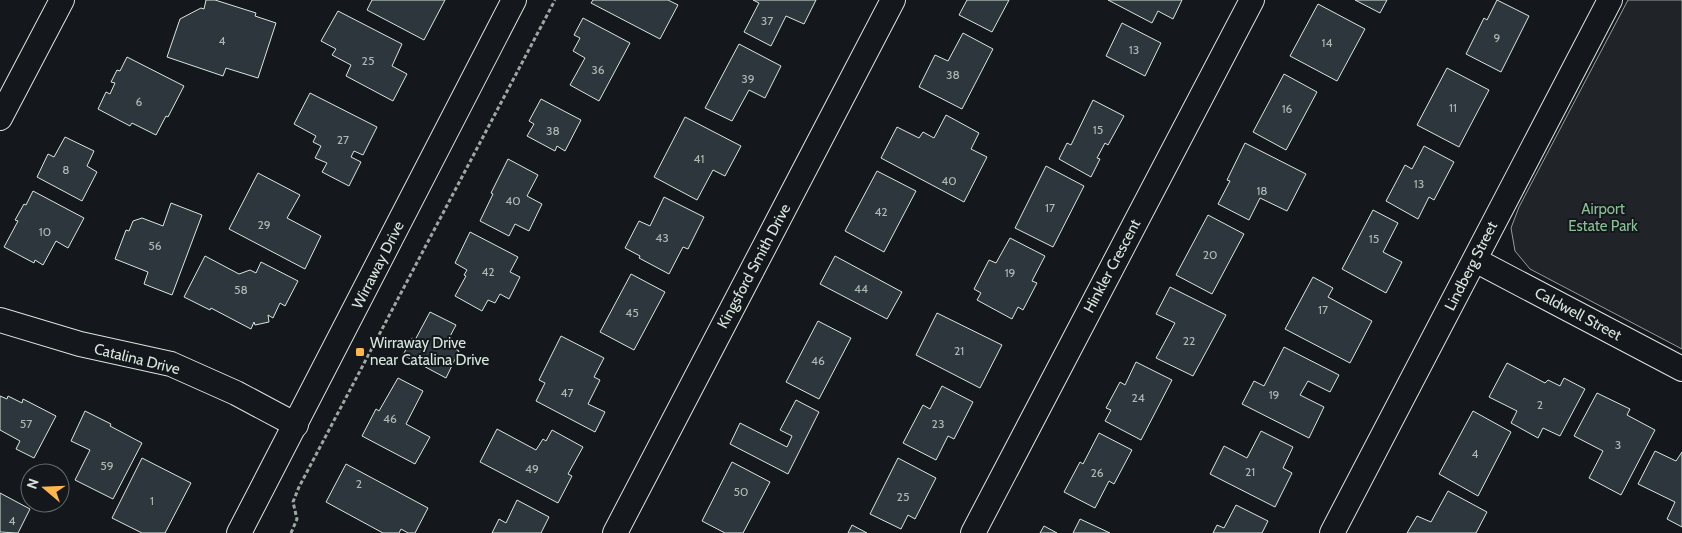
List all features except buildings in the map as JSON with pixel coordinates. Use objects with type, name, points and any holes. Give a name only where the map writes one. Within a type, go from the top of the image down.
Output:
[{"type":"street","points":[[0,118],[62,0]]},
{"type":"street","name":"Wirraway Drive","points":[[243,532],[514,0]]},
{"type":"street","name":"Kingsford Smith Drive","points":[[615,533],[892,0]]},
{"type":"street","name":"Hinkler Crescent","points":[[973,533],[1252,0]]},
{"type":"street","name":"Lindberg Street","points":[[1332,533],[1610,0]]},
{"type":"street","name":"Caldwell Street","points":[[1475,260],[1682,369]]},
{"type":"street","name":"Catalina Drive","points":[[0,320],[80,344],[170,364],[236,392],[296,425]]},
{"type":"path","points":[[291,533],[297,519],[293,502],[299,487],[555,0]]},
{"type":"green space","name":"Airport Estate Park","points":[[1628,0],[1682,0],[1682,349],[1530,269],[1515,251],[1511,228],[1519,207]]},
{"type":"place","name":"Wirraway Drive near Catalina Drive","points":[[360,352]]}]
